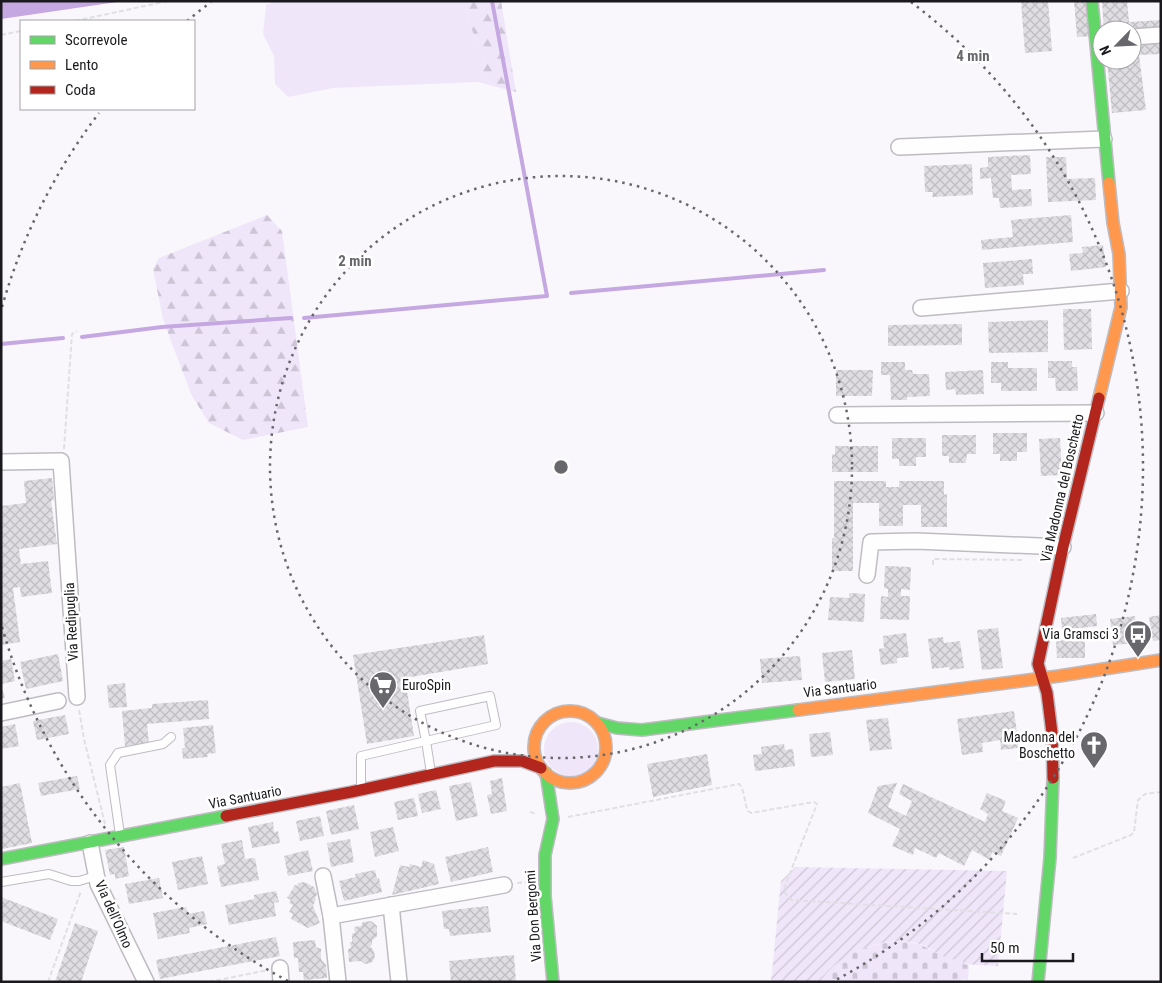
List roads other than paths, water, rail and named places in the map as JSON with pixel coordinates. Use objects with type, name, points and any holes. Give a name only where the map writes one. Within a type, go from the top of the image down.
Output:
[{"type":"street","name":"Via Madonna del Boschetto","points":[[1092,1],[1095,20]]},
{"type":"street","points":[[1142,36],[1161,35]]},
{"type":"street","name":"Via Madonna del Boschetto","points":[[1038,982],[1050,858],[1054,770],[1047,694],[1038,664],[1063,547],[1121,307],[1119,254],[1113,223],[1104,139],[1101,70]]},
{"type":"street","points":[[899,147],[1104,139]]},
{"type":"street","points":[[921,308],[1121,291]]},
{"type":"street","points":[[837,415],[1096,413]]},
{"type":"street","name":"Via Redipuglia","points":[[1,462],[61,461],[76,697]]},
{"type":"street","points":[[867,575],[871,542],[1063,547]]},
{"type":"street","name":"Via Santuario","points":[[598,723],[617,728],[642,730],[1041,678],[1161,660]]},
{"type":"street","points":[[1,713],[58,701]]},
{"type":"street","points":[[571,793],[581,782],[593,776],[602,766],[606,753],[606,742],[598,723],[588,715],[577,711],[564,711],[553,715],[543,723],[537,733],[534,745],[536,757],[543,770],[556,780],[569,783],[581,782]]},
{"type":"street","name":"Via Santuario","points":[[606,753],[642,730]]},
{"type":"street","name":"Via Santuario","points":[[494,761],[519,749],[537,733]]},
{"type":"street","name":"Via Santuario","points":[[1,859],[90,843],[494,761],[522,761],[543,770]]},
{"type":"street","name":"Via Don Bergomi","points":[[543,770],[553,818]]},
{"type":"street","name":"Via Don Bergomi","points":[[552,982],[545,896],[545,855],[553,818],[560,806]]},
{"type":"street","name":"Via dell'Olmo","points":[[90,843],[98,884],[146,982]]},
{"type":"street","points":[[323,876],[331,916],[338,982]]},
{"type":"street","points":[[331,916],[504,885]]},
{"type":"street","points":[[391,905],[400,982]]},
{"type":"lane","points":[[361,789],[362,756],[426,741],[496,725],[490,696],[420,711],[426,741],[431,774]]},
{"type":"lane","points":[[114,838],[110,765],[118,753],[163,744],[170,737]]},
{"type":"lane","points":[[1,882],[49,874],[71,881],[79,881],[96,876]]},
{"type":"waterway","points":[[304,318],[547,296],[492,1]]},
{"type":"waterway","points":[[571,293],[824,270]]},
{"type":"waterway","points":[[82,337],[162,327],[291,318]]},
{"type":"waterway","points":[[1,344],[63,338]]},
{"type":"place","name":"Via Gramsci 3","points":[[1138,658]]},
{"type":"place","name":"EuroSpin","points":[[383,709]]},
{"type":"place","name":"Madonna del Boschetto","points":[[1094,769]]}]
